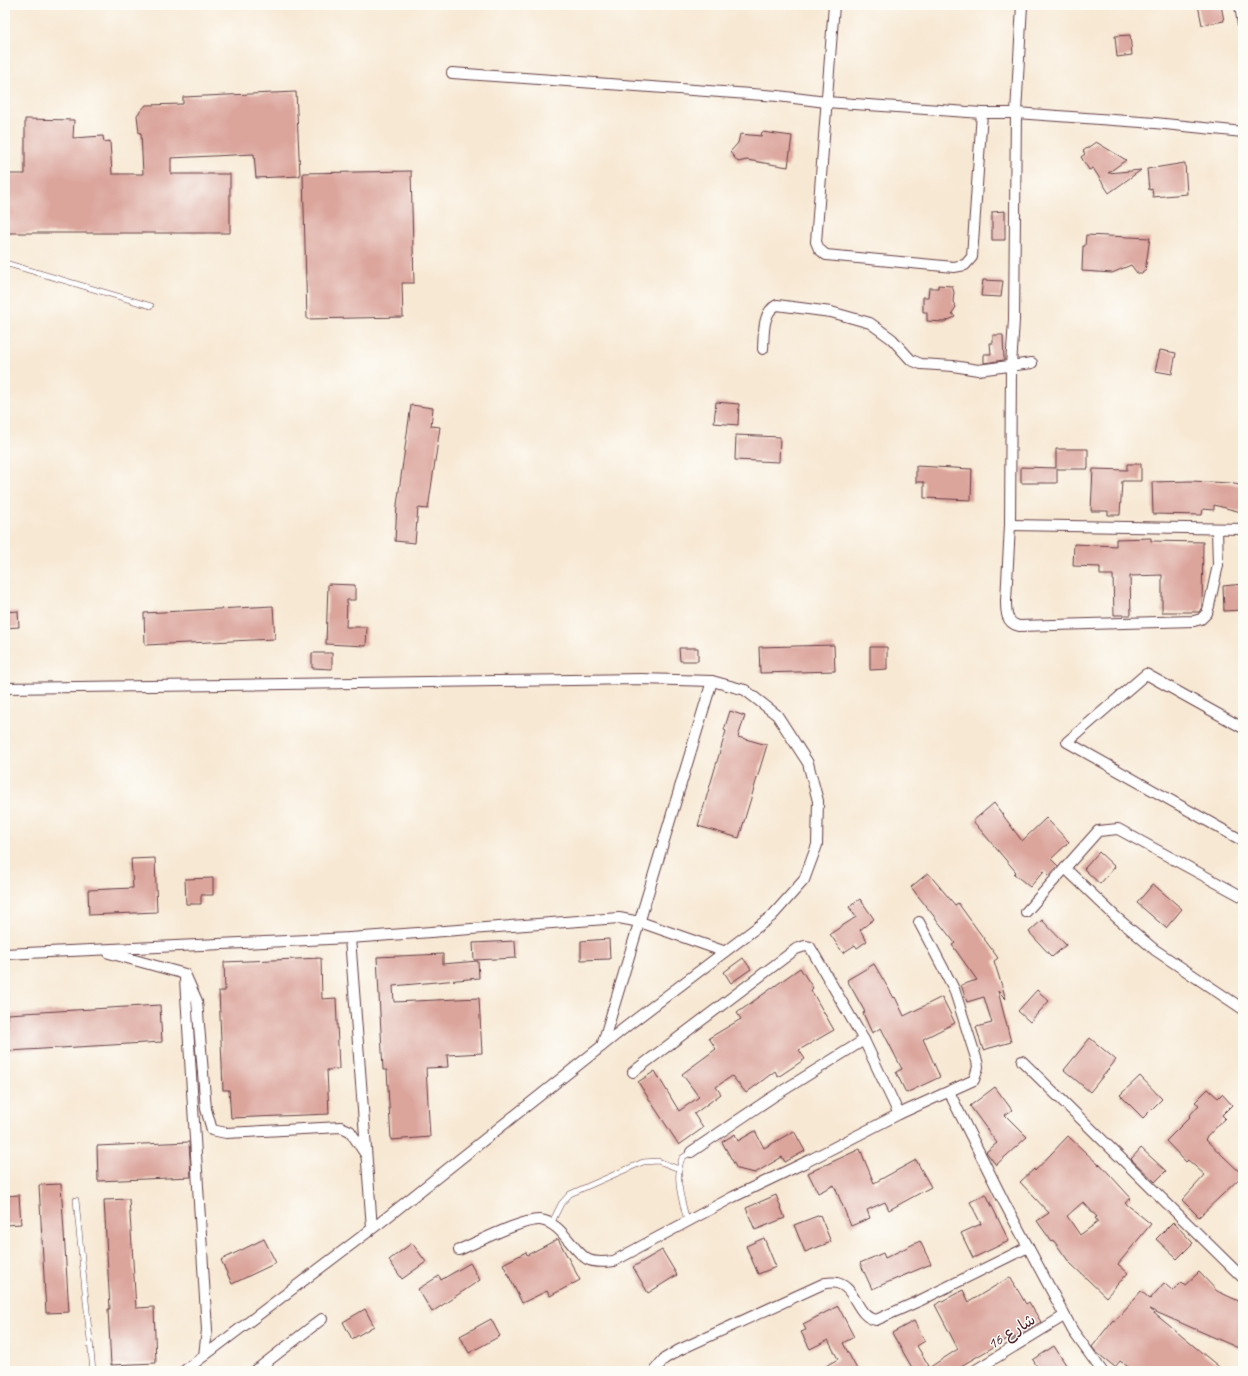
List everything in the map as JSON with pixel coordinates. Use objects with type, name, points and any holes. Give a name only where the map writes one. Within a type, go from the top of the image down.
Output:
[{"type":"street","points":[[834,5],[816,242],[819,249],[826,254],[835,257],[946,266],[965,265],[972,257],[982,113]]},
{"type":"street","points":[[1022,5],[1016,113],[1014,320],[1011,366],[1010,525],[1006,613],[1013,624],[1019,626],[1194,622],[1206,613],[1209,606],[1218,565],[1217,529]]},
{"type":"street","points":[[1240,5],[1243,25]]},
{"type":"street","points":[[452,74],[778,96],[826,102],[982,113],[1016,113],[1155,123],[1243,132]]},
{"type":"street","points":[[763,349],[767,314],[770,308],[777,305],[831,312],[870,323],[892,339],[911,360],[921,364],[953,366],[978,370],[1032,363]]},
{"type":"street","points":[[1010,525],[1243,529]]},
{"type":"street","points":[[1243,728],[1146,674],[1068,742],[1243,841]]},
{"type":"street","points":[[5,688],[641,679],[712,681],[745,690],[777,715],[808,763],[818,801],[817,846],[804,880],[772,916],[724,951],[602,1046],[372,1228],[184,1371]]},
{"type":"street","points":[[602,1046],[712,681]]},
{"type":"street","points":[[1026,912],[1098,831],[1118,829],[1243,897]]},
{"type":"street","points":[[1065,868],[1116,917],[1155,950],[1243,1009]]},
{"type":"street","points":[[5,954],[350,938],[619,918],[640,922],[724,951]]},
{"type":"street","points":[[459,1250],[523,1224],[538,1220],[551,1224],[587,1259],[603,1263],[614,1261],[628,1255],[687,1221],[899,1114],[974,1080],[978,1067],[977,1061],[954,989],[919,922]]},
{"type":"street","points":[[350,938],[372,1228]]},
{"type":"street","points":[[633,1072],[800,947],[810,947],[864,1040],[899,1114]]},
{"type":"street","points":[[98,950],[185,974]]},
{"type":"street","points":[[185,974],[197,1001],[206,1109],[212,1130],[226,1133],[341,1127],[350,1131],[355,1136],[366,1155]]},
{"type":"street","points":[[185,974],[207,1330],[204,1356]]},
{"type":"street","points":[[692,1152],[771,1098],[864,1040]]},
{"type":"street","points":[[1022,1061],[1243,1278]]},
{"type":"street","points":[[949,1092],[1064,1316],[1102,1371]]},
{"type":"street","points":[[654,1371],[664,1359],[679,1350],[824,1283],[837,1283],[843,1286],[864,1314],[869,1319],[876,1320],[1028,1247]]},
{"type":"street","name":"شارع 16","points":[[974,1371],[1064,1316]]},
{"type":"street","points":[[255,1371],[322,1319]]},
{"type":"lane","points":[[5,263],[151,306]]},
{"type":"lane","points":[[687,1221],[680,1192],[678,1169],[682,1158],[692,1152]]},
{"type":"lane","points":[[551,1224],[561,1204],[570,1194],[643,1162],[658,1160],[678,1169]]},
{"type":"lane","points":[[76,1200],[93,1371]]},
{"type":"building","points":[[1198,5],[1221,5],[1224,21],[1202,25]]},
{"type":"building","points":[[1130,35],[1132,55],[1117,57],[1115,36]]},
{"type":"building","points":[[296,92],[300,176],[256,178],[254,154],[171,158],[171,174],[230,174],[230,233],[5,233],[5,174],[25,174],[25,119],[74,120],[73,138],[103,136],[104,142],[110,141],[112,174],[143,174],[141,133],[139,133],[137,115],[146,105],[183,104],[183,97]]},
{"type":"building","points":[[762,132],[792,136],[788,167],[747,160],[738,162],[730,152],[738,143],[740,134],[761,136]]},
{"type":"building","points":[[1096,142],[1126,160],[1108,173],[1141,170],[1109,193],[1093,168],[1089,170],[1081,157],[1085,154],[1083,151]]},
{"type":"building","points":[[1185,163],[1187,194],[1153,197],[1152,189],[1149,190],[1147,169]]},
{"type":"building","points":[[411,171],[414,283],[402,283],[403,317],[307,319],[303,173]]},
{"type":"building","points":[[1005,211],[1005,240],[992,240],[992,212]]},
{"type":"building","points":[[1086,235],[1150,238],[1145,271],[1142,273],[1137,273],[1131,265],[1112,273],[1082,271],[1083,246],[1085,246]]},
{"type":"building","points":[[983,280],[1003,281],[1001,297],[981,296]]},
{"type":"building","points":[[938,285],[952,286],[954,292],[953,302],[956,307],[952,313],[955,317],[944,322],[927,321],[927,312],[923,312],[923,297],[928,297],[929,288],[938,288]]},
{"type":"building","points":[[993,335],[1003,335],[1004,360],[984,363],[984,354],[991,354],[990,343],[993,343]]},
{"type":"building","points":[[1160,350],[1176,353],[1172,374],[1155,371]]},
{"type":"building","points":[[716,402],[739,404],[738,425],[714,423]]},
{"type":"building","points":[[411,405],[433,408],[431,426],[440,427],[428,509],[418,508],[415,543],[395,541],[397,505]]},
{"type":"building","points":[[736,435],[780,437],[779,462],[735,460]]},
{"type":"building","points":[[1056,449],[1088,449],[1088,469],[1057,469],[1057,483],[1021,483],[1021,467],[1056,468]]},
{"type":"building","points":[[1127,464],[1141,464],[1141,481],[1122,481],[1120,515],[1108,515],[1108,511],[1091,511],[1093,469],[1127,470]]},
{"type":"building","points":[[916,466],[972,469],[971,500],[924,498],[924,482],[916,482]]},
{"type":"building","points":[[1191,481],[1230,483],[1243,486],[1241,512],[1214,505],[1214,510],[1203,509],[1202,515],[1153,514],[1152,482]]},
{"type":"building","points":[[1151,538],[1151,541],[1203,542],[1202,607],[1199,612],[1162,612],[1162,575],[1130,576],[1131,615],[1114,615],[1113,575],[1100,575],[1100,567],[1073,566],[1074,544],[1116,546],[1116,539]]},
{"type":"building","points":[[328,584],[355,585],[355,600],[347,600],[346,627],[367,627],[366,646],[326,644]]},
{"type":"building","points":[[1243,584],[1243,610],[1224,611],[1223,586]]},
{"type":"building","points":[[273,606],[275,639],[145,645],[144,613]]},
{"type":"building","points":[[18,611],[19,627],[5,628],[5,612]]},
{"type":"building","points":[[834,645],[835,671],[760,673],[759,647]]},
{"type":"building","points":[[870,647],[887,647],[887,669],[870,670]]},
{"type":"building","points":[[679,648],[698,648],[698,661],[680,661]]},
{"type":"building","points":[[312,653],[332,653],[332,669],[312,668]]},
{"type":"building","points":[[730,711],[745,716],[738,737],[767,745],[739,838],[698,826],[726,731],[724,730]]},
{"type":"building","points":[[994,803],[1022,841],[1046,818],[1069,842],[1051,859],[1058,866],[1049,876],[1044,871],[1030,887],[1014,874],[1016,872],[973,821]]},
{"type":"building","points":[[1099,852],[1115,867],[1100,884],[1084,869]]},
{"type":"building","points":[[155,858],[157,912],[89,915],[88,890],[133,888],[131,859]]},
{"type":"building","points":[[928,873],[955,905],[958,903],[998,958],[994,961],[1006,999],[998,991],[1011,1042],[983,1050],[976,1027],[992,1023],[984,997],[967,1002],[961,985],[977,980],[952,945],[955,943],[911,887]]},
{"type":"building","points":[[213,878],[213,895],[201,895],[201,904],[186,904],[185,879]]},
{"type":"building","points":[[1153,884],[1182,909],[1166,928],[1137,903]]},
{"type":"building","points":[[860,899],[874,919],[860,930],[867,941],[857,948],[855,945],[843,953],[830,934],[856,917],[849,907]]},
{"type":"building","points":[[1042,920],[1066,945],[1052,957],[1029,932]]},
{"type":"building","points":[[609,939],[610,959],[581,960],[581,941]]},
{"type":"building","points":[[515,941],[516,958],[474,960],[473,943]]},
{"type":"building","points":[[443,954],[443,964],[478,961],[479,978],[393,986],[394,1002],[479,998],[482,1053],[447,1055],[448,1067],[426,1068],[430,1137],[391,1140],[387,1070],[383,1070],[377,957]]},
{"type":"building","points":[[321,958],[322,999],[336,998],[339,1069],[327,1070],[329,1114],[231,1118],[229,1090],[223,1090],[219,991],[225,991],[224,962]]},
{"type":"building","points":[[743,958],[751,969],[731,983],[724,972]]},
{"type":"building","points":[[874,964],[894,998],[895,997],[904,1016],[942,997],[955,1023],[923,1039],[940,1077],[906,1093],[896,1072],[902,1069],[881,1028],[872,1033],[863,1013],[865,1012],[847,980]]},
{"type":"building","points":[[800,968],[813,988],[811,990],[834,1030],[799,1050],[805,1059],[778,1077],[775,1071],[746,1093],[732,1076],[716,1087],[721,1094],[694,1114],[703,1128],[679,1145],[638,1082],[655,1071],[679,1111],[699,1097],[682,1074],[716,1049],[709,1038],[741,1019],[737,1013]]},
{"type":"building","points":[[1037,990],[1049,1001],[1030,1022],[1018,1011]]},
{"type":"building","points":[[160,1005],[162,1042],[9,1051],[7,1014]]},
{"type":"building","points":[[1090,1038],[1116,1060],[1090,1092],[1064,1070]]},
{"type":"building","points":[[1140,1076],[1162,1099],[1143,1118],[1120,1095]]},
{"type":"building","points":[[995,1087],[1012,1110],[1005,1115],[1027,1137],[996,1165],[986,1152],[997,1143],[970,1106]]},
{"type":"building","points":[[1208,1089],[1218,1098],[1222,1094],[1232,1105],[1222,1115],[1225,1118],[1205,1139],[1243,1175],[1199,1217],[1182,1200],[1205,1175],[1188,1160],[1186,1162],[1166,1141],[1190,1117],[1189,1116],[1199,1105],[1195,1102]]},
{"type":"building","points":[[755,1131],[764,1148],[794,1131],[805,1151],[785,1162],[782,1157],[755,1173],[737,1169],[722,1142],[735,1134],[738,1141]]},
{"type":"building","points":[[1068,1136],[1099,1165],[1100,1164],[1131,1198],[1125,1203],[1151,1224],[1118,1264],[1128,1273],[1106,1297],[1069,1262],[1037,1221],[1049,1213],[1020,1182],[1034,1169],[1035,1171]],"holes":[[[1083,1202],[1097,1217],[1095,1218],[1098,1222],[1080,1235],[1067,1216]]]},
{"type":"building","points":[[189,1142],[191,1177],[98,1181],[97,1146]]},
{"type":"building","points":[[1141,1148],[1166,1171],[1155,1182],[1131,1159]]},
{"type":"building","points":[[860,1149],[874,1183],[916,1160],[931,1187],[889,1210],[885,1202],[867,1210],[870,1218],[851,1226],[834,1185],[818,1193],[808,1173]]},
{"type":"building","points":[[61,1184],[69,1312],[46,1313],[39,1185]]},
{"type":"building","points":[[986,1194],[1009,1241],[973,1258],[961,1233],[981,1224],[970,1202]]},
{"type":"building","points":[[19,1195],[21,1224],[5,1225],[5,1196]]},
{"type":"building","points":[[776,1195],[785,1218],[755,1230],[746,1208]]},
{"type":"building","points":[[129,1199],[136,1308],[154,1307],[156,1363],[111,1365],[108,1309],[110,1309],[104,1200]]},
{"type":"building","points":[[820,1215],[831,1242],[805,1252],[794,1225]]},
{"type":"building","points":[[1173,1222],[1193,1243],[1177,1259],[1156,1239]]},
{"type":"building","points":[[764,1238],[776,1267],[758,1274],[746,1246]]},
{"type":"building","points":[[264,1239],[276,1263],[232,1284],[221,1260]]},
{"type":"building","points":[[558,1239],[580,1280],[550,1296],[547,1291],[522,1303],[503,1264],[526,1252],[527,1255]]},
{"type":"building","points":[[920,1241],[931,1264],[872,1289],[860,1263],[883,1253],[885,1258]]},
{"type":"building","points":[[412,1243],[426,1262],[402,1279],[389,1260]]},
{"type":"building","points":[[662,1250],[677,1275],[648,1293],[633,1267]]},
{"type":"building","points":[[470,1263],[480,1280],[432,1312],[418,1289],[439,1276],[441,1280]]},
{"type":"building","points":[[1199,1272],[1217,1291],[1243,1303],[1243,1350],[1149,1309],[1224,1371],[1134,1371],[1120,1361],[1115,1367],[1092,1347],[1113,1320],[1115,1321],[1141,1291],[1150,1299],[1164,1283],[1173,1291],[1182,1282],[1185,1285]]},
{"type":"building","points":[[1010,1277],[1026,1304],[1029,1302],[1041,1322],[1009,1341],[1007,1339],[961,1366],[965,1371],[924,1371],[958,1349],[935,1305],[963,1290],[969,1302]]},
{"type":"building","points":[[838,1306],[854,1337],[843,1343],[858,1371],[817,1371],[838,1359],[828,1340],[810,1349],[801,1332],[806,1330],[803,1324]]},
{"type":"building","points":[[365,1309],[374,1326],[352,1339],[343,1322]]},
{"type":"building","points":[[491,1319],[500,1336],[469,1353],[460,1336]]},
{"type":"building","points":[[914,1321],[925,1341],[917,1346],[929,1366],[920,1371],[914,1371],[892,1333]]},
{"type":"building","points":[[1054,1346],[1070,1371],[1040,1371],[1033,1360]]}]
